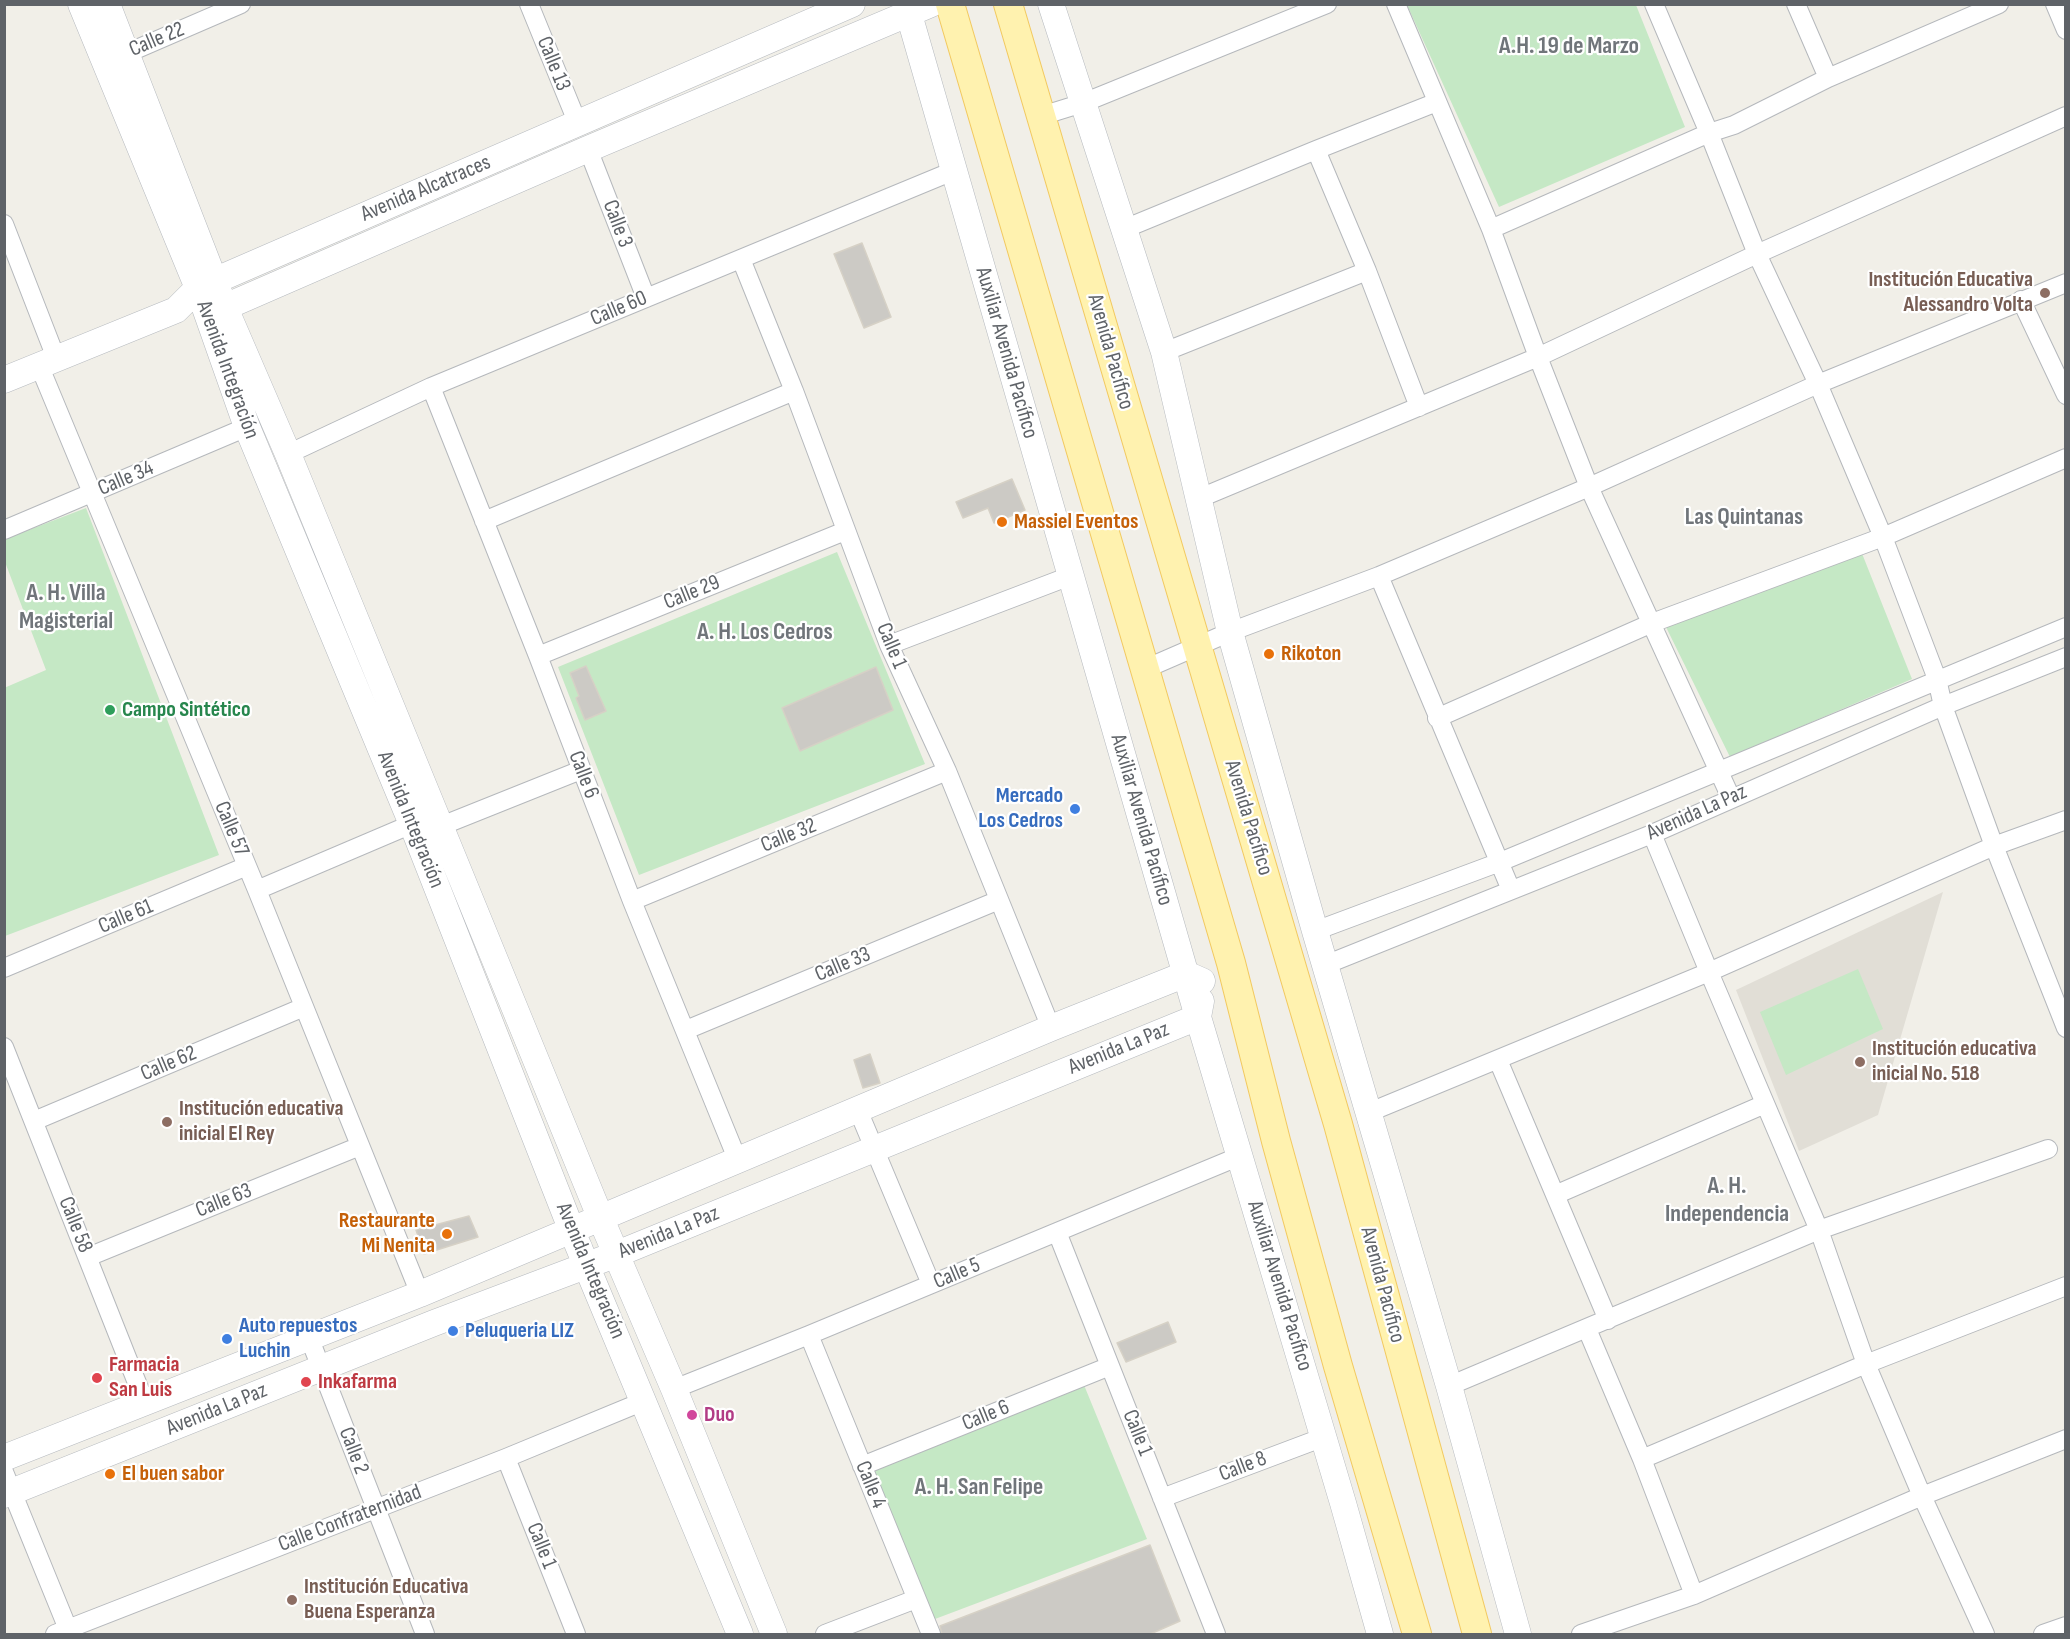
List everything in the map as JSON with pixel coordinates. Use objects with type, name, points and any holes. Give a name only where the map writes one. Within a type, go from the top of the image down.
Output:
[{"type":"main road","name":"Avenida Integración","points":[[81,4],[116,57],[216,311],[248,427],[412,824],[572,1230],[740,1635]]},
{"type":"main road","points":[[107,4],[116,57]]},
{"type":"main road","name":"Avenida Alcatraces","points":[[4,380],[176,310],[206,285],[852,4]]},
{"type":"main road","points":[[950,4],[1231,963],[1279,1152],[1338,1366],[1417,1635]]},
{"type":"main road","name":"Avenida Pacífico","points":[[1008,4],[1338,1124],[1477,1635]]},
{"type":"main road","points":[[1051,4],[1164,352],[1230,632],[1449,1386],[1518,1635]]},
{"type":"main road","points":[[176,310],[216,311],[915,8]]},
{"type":"main road","name":"Auxiliar Avenida Pacífico","points":[[915,8],[953,171],[1070,576],[1196,978]]},
{"type":"main road","points":[[216,311],[288,454],[774,1635]]},
{"type":"main road","name":"Avenida La Paz","points":[[4,1458],[420,1294],[1051,1029],[1196,978],[1231,963]]},
{"type":"main road","name":"Avenida La Paz","points":[[7,1486],[617,1254],[1198,1017],[1196,978]]},
{"type":"main road","name":"Auxiliar Avenida Pacífico","points":[[1198,1017],[1324,1437],[1380,1635]]},
{"type":"street","name":"Calle 22","points":[[116,57],[241,4]]},
{"type":"street","name":"Calle 13","points":[[529,4],[578,123]]},
{"type":"street","points":[[1041,116],[1083,103],[1327,4]]},
{"type":"street","points":[[1395,4],[1491,229],[1589,487],[1731,798]]},
{"type":"street","points":[[1654,4],[1757,254],[1818,384],[1883,537],[1937,679],[1943,706],[1994,846],[2057,982],[2066,1028]]},
{"type":"street","points":[[1796,4],[1828,78]]},
{"type":"street","points":[[1491,229],[1709,133],[1734,125],[1828,78],[1999,4]]},
{"type":"street","points":[[2055,4],[2066,30]]},
{"type":"street","points":[[1124,229],[1437,102]]},
{"type":"street","points":[[1200,498],[1538,357],[1757,254],[2066,116]]},
{"type":"street","name":"Calle 3","points":[[588,149],[646,298]]},
{"type":"street","points":[[1316,150],[1367,271],[1419,407]]},
{"type":"street","name":"Calle 60","points":[[288,454],[431,387],[953,171]]},
{"type":"street","name":"Calle 57","points":[[4,224],[92,494],[257,890],[420,1294]]},
{"type":"street","name":"Calle 1","points":[[741,259],[794,391],[889,645],[947,771],[1051,1029]]},
{"type":"street","points":[[1164,352],[1367,271]]},
{"type":"street","points":[[1145,669],[1230,632],[1379,576],[1589,487],[1818,384],[2066,283]]},
{"type":"street","points":[[2021,300],[2066,395]]},
{"type":"street","name":"Calle 6","points":[[431,387],[632,900],[738,1161]]},
{"type":"street","points":[[484,521],[794,391]]},
{"type":"street","name":"Calle 34","points":[[4,530],[248,427]]},
{"type":"street","points":[[1437,718],[1652,623],[1883,537],[2066,458]]},
{"type":"street","name":"Calle 29","points":[[538,656],[845,531]]},
{"type":"street","points":[[889,645],[1070,576]]},
{"type":"street","points":[[1379,576],[1511,890]]},
{"type":"street","points":[[1316,931],[1500,861],[2066,627]]},
{"type":"street","name":"Avenida La Paz","points":[[1325,965],[1652,834],[1943,706],[2066,657]]},
{"type":"street","points":[[441,826],[581,770]]},
{"type":"street","name":"Calle 32","points":[[632,900],[947,771]]},
{"type":"street","points":[[1370,1112],[1708,972],[1994,846],[2066,820]]},
{"type":"street","points":[[257,890],[412,824]]},
{"type":"street","points":[[1652,834],[1708,972],[1819,1230],[1866,1364],[1985,1635]]},
{"type":"street","name":"Calle 61","points":[[4,968],[247,866]]},
{"type":"street","name":"Calle 33","points":[[686,1030],[999,900]]},
{"type":"street","name":"Calle 62","points":[[34,1121],[304,1007]]},
{"type":"street","name":"Calle 58","points":[[4,1047],[145,1403]]},
{"type":"street","points":[[1498,1060],[1608,1320]]},
{"type":"street","points":[[1555,1195],[1765,1104]]},
{"type":"street","points":[[858,1110],[931,1284]]},
{"type":"street","name":"Calle 63","points":[[88,1257],[360,1146]]},
{"type":"street","points":[[1449,1386],[1819,1230],[2048,1149]]},
{"type":"street","name":"Calle 5","points":[[674,1389],[1240,1156]]},
{"type":"street","name":"Calle 1","points":[[1057,1232],[1162,1498],[1209,1632]]},
{"type":"street","points":[[1642,1459],[1866,1364],[2066,1286]]},
{"type":"street","points":[[1587,1329],[1642,1459],[1694,1594]]},
{"type":"street","name":"Calle 4","points":[[809,1335],[931,1635]]},
{"type":"street","name":"Calle 2","points":[[309,1337],[425,1635]]},
{"type":"street","name":"Calle 6","points":[[862,1466],[1110,1366]]},
{"type":"street","name":"Calle Confraternidad","points":[[64,1633],[644,1401]]},
{"type":"street","name":"Calle 8","points":[[1162,1498],[1324,1437]]},
{"type":"street","points":[[1581,1635],[1694,1594],[1922,1496],[2066,1439]]},
{"type":"street","name":"Calle 1","points":[[506,1458],[576,1635]]},
{"type":"street","points":[[7,1486],[64,1633]]},
{"type":"street","points":[[825,1635],[916,1599]]},
{"type":"street","points":[[2043,1635],[2066,1626]]},
{"type":"shaded area","points":[[1943,892],[1878,1115],[1799,1151],[1736,990]]},
{"type":"green space","points":[[1407,5],[1636,5],[1685,127],[1499,207]]},
{"type":"green space","points":[[86,508],[219,855],[5,936],[4,688],[46,670],[5,562],[5,539]]},
{"type":"green space","points":[[1859,546],[1912,679],[1730,757],[1666,627]]},
{"type":"green space","points":[[837,552],[925,764],[639,875],[558,667]]},
{"type":"green space","points":[[1858,969],[1883,1029],[1786,1075],[1760,1012]]},
{"type":"green space","points":[[1084,1385],[1147,1539],[935,1619],[874,1471]]},
{"type":"building","points":[[862,243],[891,317],[864,328],[834,254]]},
{"type":"building","points":[[1012,479],[1025,510],[994,523],[988,508],[963,518],[956,502]]},
{"type":"building","points":[[586,666],[606,711],[585,720],[576,698],[579,696],[570,673]]},
{"type":"building","points":[[876,667],[893,710],[800,751],[782,708]]},
{"type":"building","points":[[870,1054],[880,1083],[863,1088],[854,1060]]},
{"type":"building","name":"Restaurante Mi Nenita","points":[[469,1216],[478,1237],[424,1254],[416,1230]]},
{"type":"building","points":[[1168,1322],[1176,1342],[1126,1362],[1117,1343]]},
{"type":"building","points":[[1150,1545],[1180,1621],[1148,1635],[942,1635],[940,1626]]},
{"type":"place","name":"Institución Educativa Alessandro Volta","points":[[2045,293]]},
{"type":"place","name":"Massiel Eventos","points":[[1002,522]]},
{"type":"place","name":"Rikoton","points":[[1269,654]]},
{"type":"place","name":"Campo Sintético","points":[[110,710]]},
{"type":"place","name":"Mercado Los Cedros","points":[[1075,809]]},
{"type":"place","name":"Institución educativa inicial No. 518","points":[[1860,1062]]},
{"type":"place","name":"Institución educativa inicial El Rey","points":[[167,1122]]},
{"type":"place","name":"Restaurante Mi Nenita","points":[[447,1234]]},
{"type":"place","name":"Peluqueria LIZ","points":[[453,1331]]},
{"type":"place","name":"Auto repuestos Luchin","points":[[227,1339]]},
{"type":"place","name":"Farmacia San Luis","points":[[97,1378]]},
{"type":"place","name":"Inkafarma","points":[[306,1382]]},
{"type":"place","name":"Duo","points":[[692,1415]]},
{"type":"place","name":"El buen sabor","points":[[110,1474]]},
{"type":"place","name":"Institución Educativa Buena Esperanza","points":[[292,1600]]},
{"type":"district","name":"A.H. 19 de Marzo","points":[[1569,47]]},
{"type":"district","name":"Las Quintanas","points":[[1744,518]]},
{"type":"district","name":"A. H. Villa Magisterial","points":[[66,608]]},
{"type":"district","name":"A. H. Los Cedros","points":[[765,633]]},
{"type":"district","name":"A. H. Independencia","points":[[1727,1201]]},
{"type":"district","name":"A. H. San Felipe","points":[[979,1488]]}]
